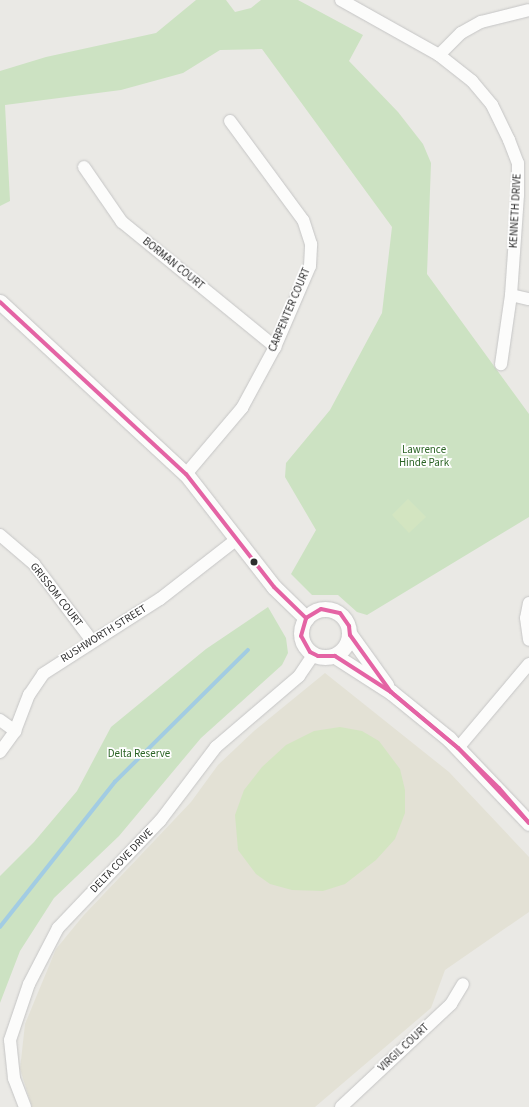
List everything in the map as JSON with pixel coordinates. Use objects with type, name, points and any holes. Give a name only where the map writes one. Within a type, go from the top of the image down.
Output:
[{"type":"street","name":"KENNETH DRIVE","points":[[343,1],[440,55],[472,81],[492,105],[524,162],[511,295],[501,364]]},
{"type":"street","points":[[440,55],[461,32],[480,22],[529,10]]},
{"type":"street","name":"CARPENTER COURT","points":[[186,474],[242,408],[275,347],[303,286],[310,266],[311,244],[303,220],[230,121]]},
{"type":"street","name":"BORMAN COURT","points":[[84,167],[122,222],[275,347]]},
{"type":"street","points":[[511,295],[529,299]]},
{"type":"street","points":[[0,302],[186,474],[286,601],[306,618]]},
{"type":"street","name":"GRISSOM COURT","points":[[0,535],[34,564],[92,641]]},
{"type":"street","name":"RUSHWORTH STREET","points":[[0,752],[15,731],[29,695],[43,674],[92,641],[160,599],[237,539]]},
{"type":"street","points":[[529,603],[526,618],[529,640]]},
{"type":"street","points":[[321,609],[338,612],[349,626],[350,635],[348,644],[335,656],[326,658],[314,654],[304,645],[301,636],[306,618],[321,609]]},
{"type":"street","points":[[350,635],[392,692]]},
{"type":"street","name":"DELTA COVE DRIVE","points":[[25,1107],[14,1078],[10,1040],[29,984],[58,928],[160,821],[209,755],[299,676],[314,654]]},
{"type":"street","points":[[335,656],[392,692],[458,748],[529,823]]},
{"type":"street","points":[[458,748],[528,661]]},
{"type":"street","points":[[0,720],[15,731]]},
{"type":"street","name":"VIRGIL COURT","points":[[341,1107],[451,1004],[463,984]]},
{"type":"shaded area","points":[[325,673],[449,772],[529,857],[529,912],[445,970],[431,1008],[315,1107],[32,1107],[20,1069],[25,1024],[56,949],[83,916],[191,802],[218,765],[254,731]]},
{"type":"green space","name":"Lawrence Hinde Park","points":[[196,0],[226,0],[235,12],[251,8],[261,0],[298,0],[363,35],[349,61],[398,112],[423,144],[431,163],[427,274],[529,414],[529,517],[367,615],[357,612],[338,595],[312,595],[291,574],[316,530],[285,477],[286,463],[330,410],[382,313],[392,227],[262,49],[220,50],[183,73],[121,90],[5,105],[10,201],[0,206],[0,71],[46,57],[156,33]]},
{"type":"green space","points":[[408,499],[426,517],[409,533],[392,515]]},
{"type":"green space","name":"Delta Reserve","points":[[268,607],[286,638],[288,653],[282,665],[201,738],[119,836],[54,898],[20,951],[0,1003],[0,876],[34,842],[77,791],[111,727],[206,649]]},
{"type":"green space","points":[[340,727],[362,731],[379,741],[400,769],[405,790],[405,813],[395,839],[376,860],[345,884],[323,891],[292,890],[270,884],[256,874],[238,850],[235,815],[244,790],[262,767],[286,745],[314,731]]},
{"type":"waterway","points":[[0,927],[115,782],[248,650]]},
{"type":"transit line","points":[[0,302],[186,474],[274,587],[306,618]]},
{"type":"transit line","points":[[321,609],[340,613],[349,626],[350,635],[391,692],[335,656],[318,656],[310,652],[301,636],[306,618],[321,609]]},
{"type":"transit line","points":[[391,692],[458,748]]},
{"type":"transit line","points":[[391,692],[458,748]]},
{"type":"transit line","points":[[458,748],[499,788],[529,823],[458,748]]}]
